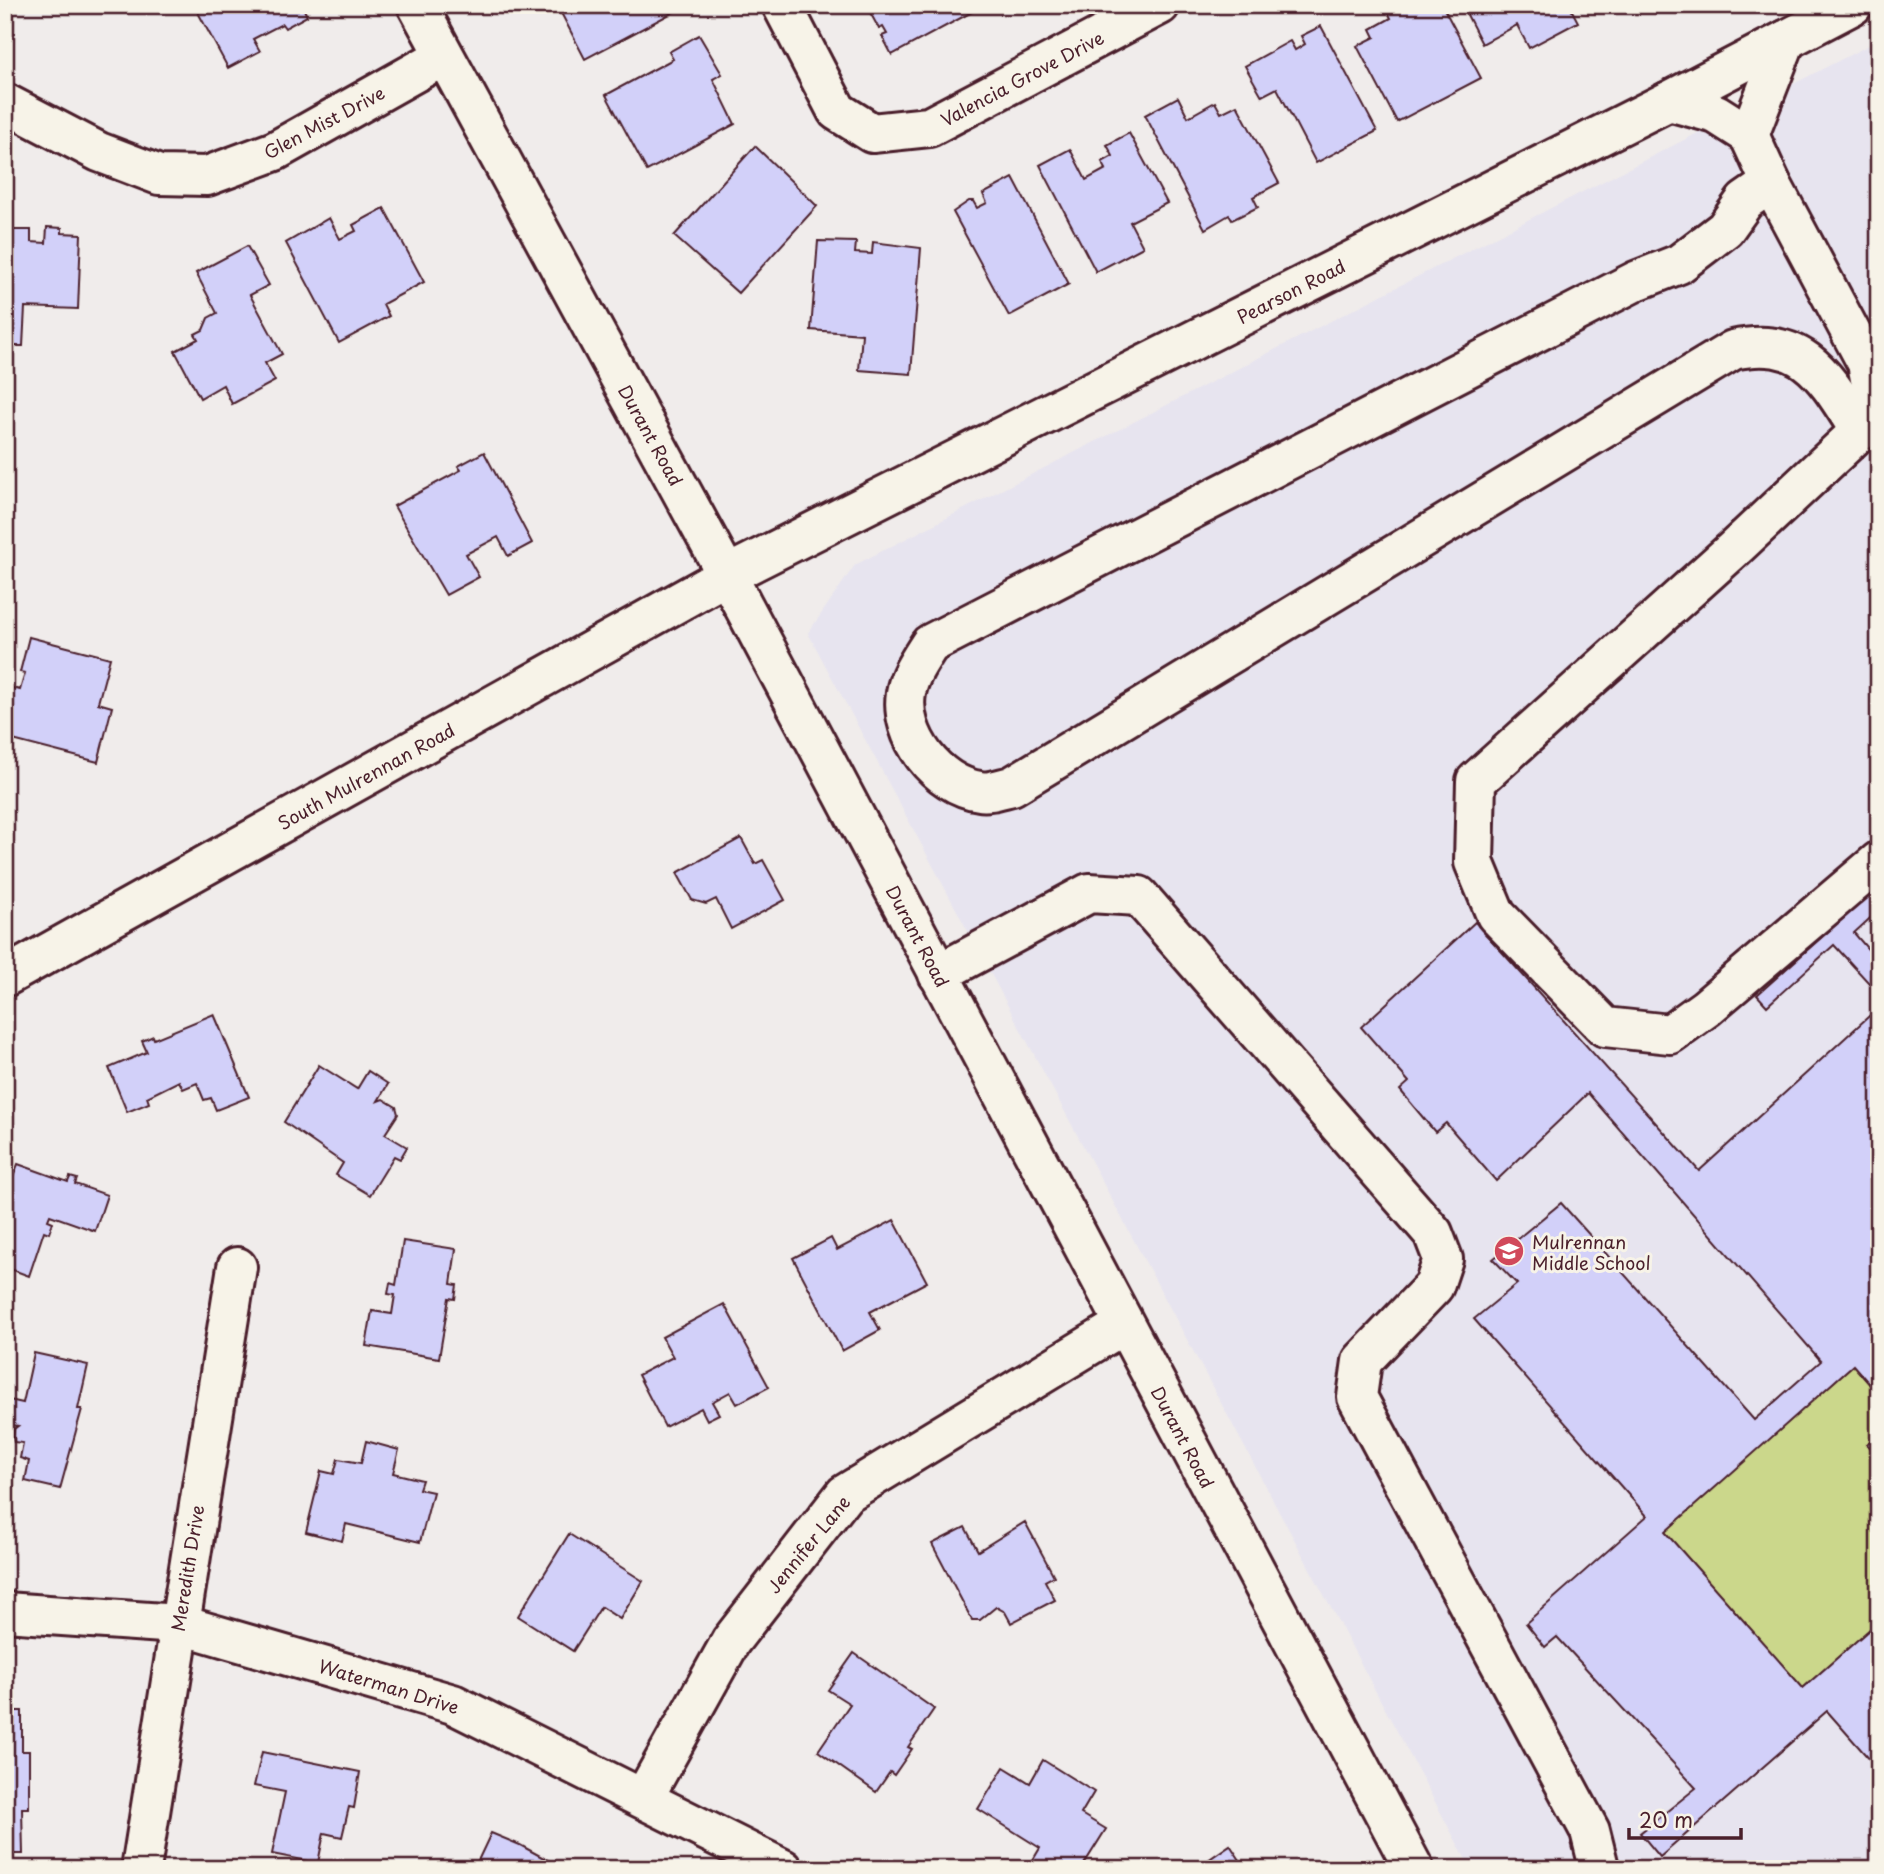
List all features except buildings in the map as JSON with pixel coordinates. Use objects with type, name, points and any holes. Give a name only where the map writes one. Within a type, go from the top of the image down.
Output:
[{"type":"street","name":"Durant Road","points":[[417,5],[727,575],[1414,1869]]},
{"type":"street","name":"Valencia Grove Drive","points":[[782,5],[837,111],[872,133],[929,127],[1160,5]]},
{"type":"street","name":"Pearson Road","points":[[727,575],[1669,101],[1853,5]]},
{"type":"street","points":[[1749,135],[1786,40]]},
{"type":"street","name":"Glen Mist Drive","points":[[5,103],[99,152],[159,175],[207,176],[275,151],[444,55]]},
{"type":"street","points":[[1669,101],[1716,114],[1749,135],[1771,183],[1873,364],[1876,410],[1860,431],[1476,781],[1474,862],[1496,915],[1605,1027],[1670,1034],[1715,1001],[1879,861]]},
{"type":"street","points":[[1771,183],[1745,201],[1725,229],[1679,264],[1623,287],[930,645],[913,671],[906,694],[907,721],[925,758],[950,782],[982,792],[1012,786],[1733,350],[1753,346],[1777,346],[1801,356],[1828,381],[1860,431]]},
{"type":"street","name":"South Mulrennan Road","points":[[5,976],[727,575]]},
{"type":"street","points":[[938,974],[1089,893],[1139,896],[1433,1233],[1443,1259],[1434,1286],[1362,1361],[1357,1397],[1590,1831],[1599,1867]]},
{"type":"street","name":"Meredith Drive","points":[[141,1869],[237,1267]]},
{"type":"street","name":"Jennifer Lane","points":[[644,1797],[732,1642],[845,1494],[1123,1325]]},
{"type":"street","name":"Waterman Drive","points":[[5,1612],[178,1624],[453,1704],[644,1797],[783,1869]]},
{"type":"shaded area","name":"Mulrennan Middle School","points":[[1879,40],[1879,1869],[1471,1869],[808,633],[855,565]]},
{"type":"green space","points":[[1853,1365],[1879,1395],[1879,1621],[1803,1688],[1665,1532]]},
{"type":"place","name":"Mulrennan Middle School","points":[[1509,1251]]}]
